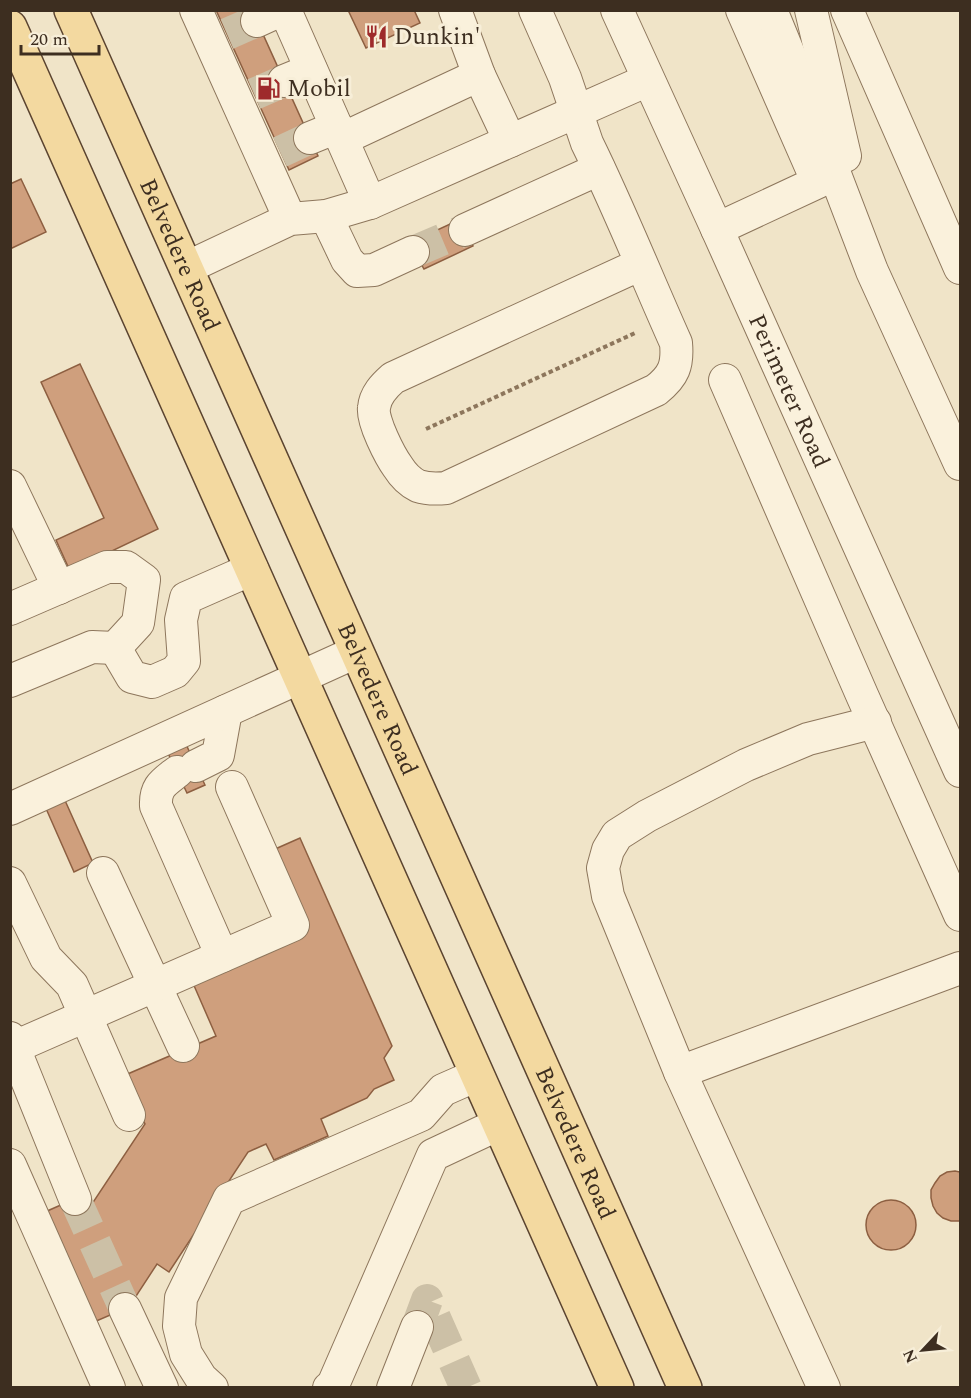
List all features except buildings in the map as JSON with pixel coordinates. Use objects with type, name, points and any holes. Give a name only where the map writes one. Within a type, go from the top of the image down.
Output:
[{"type":"main road","name":"Belvedere Road","points":[[71,10],[685,1388]]},
{"type":"main road","points":[[10,27],[617,1388]]},
{"type":"street","points":[[196,10],[219,38],[246,98],[272,156],[290,219]]},
{"type":"street","points":[[442,10],[479,75],[510,141]]},
{"type":"street","points":[[455,10],[479,75]]},
{"type":"street","points":[[535,10],[565,78],[587,143],[676,342],[677,356],[674,370],[667,382],[656,390],[446,488],[432,489],[419,486],[398,468],[374,420],[377,396],[393,378],[641,264]]},
{"type":"street","name":"Perimeter Road","points":[[617,10],[960,771]]},
{"type":"street","points":[[742,10],[818,182],[872,271]]},
{"type":"street","points":[[771,10],[872,271],[960,464]]},
{"type":"street","points":[[811,10],[872,271]]},
{"type":"street","points":[[847,10],[960,268]]},
{"type":"street","points":[[274,14],[298,76],[370,203]]},
{"type":"street","points":[[330,135],[479,75]]},
{"type":"street","points":[[186,268],[290,219],[326,216],[370,203],[648,80]]},
{"type":"street","points":[[465,230],[599,169]]},
{"type":"street","points":[[717,229],[818,182]]},
{"type":"street","points":[[326,216],[347,260],[357,271],[374,270],[413,252]]},
{"type":"street","points":[[725,380],[960,915]]},
{"type":"street","points":[[10,486],[59,588]]},
{"type":"street","points":[[10,609],[107,567],[126,567],[144,580],[138,623],[115,648],[92,647],[10,681]]},
{"type":"street","points":[[115,648],[132,677],[152,682],[175,672],[184,661],[182,620],[186,598],[252,569]]},
{"type":"street","points":[[10,809],[356,652]]},
{"type":"street","points":[[222,956],[156,806],[155,798],[163,783],[218,755],[226,711]]},
{"type":"street","points":[[824,1388],[680,1072],[608,896],[603,868],[608,850],[616,835],[646,816],[746,765],[808,739],[874,722]]},
{"type":"street","points":[[75,1199],[12,1045],[86,1016],[293,925],[232,787]]},
{"type":"street","points":[[103,873],[183,1046]]},
{"type":"street","points":[[10,883],[46,958],[72,985],[129,1115]]},
{"type":"street","points":[[680,1072],[960,968]]},
{"type":"street","points":[[212,1388],[201,1378],[186,1354],[179,1326],[181,1298],[229,1199],[421,1114],[443,1090],[477,1075]]},
{"type":"street","points":[[331,1386],[433,1155],[499,1124]]},
{"type":"street","points":[[10,1165],[109,1388]]},
{"type":"street","points":[[125,1309],[162,1388]]},
{"type":"street","points":[[393,1388],[417,1327]]},
{"type":"path","points":[[426,429],[635,333]]},
{"type":"tunnel","points":[[227,34],[257,21]]},
{"type":"tunnel","points":[[254,94],[284,81]]},
{"type":"tunnel","points":[[280,152],[310,138]]},
{"type":"tunnel","points":[[413,252],[465,230]]},
{"type":"tunnel","points":[[75,1199],[125,1309]]},
{"type":"tunnel","points":[[417,1327],[427,1300],[466,1388]]},
{"type":"place","name":"Dunkin'","points":[[376,36]]},
{"type":"place","name":"Mobil","points":[[269,88]]}]
